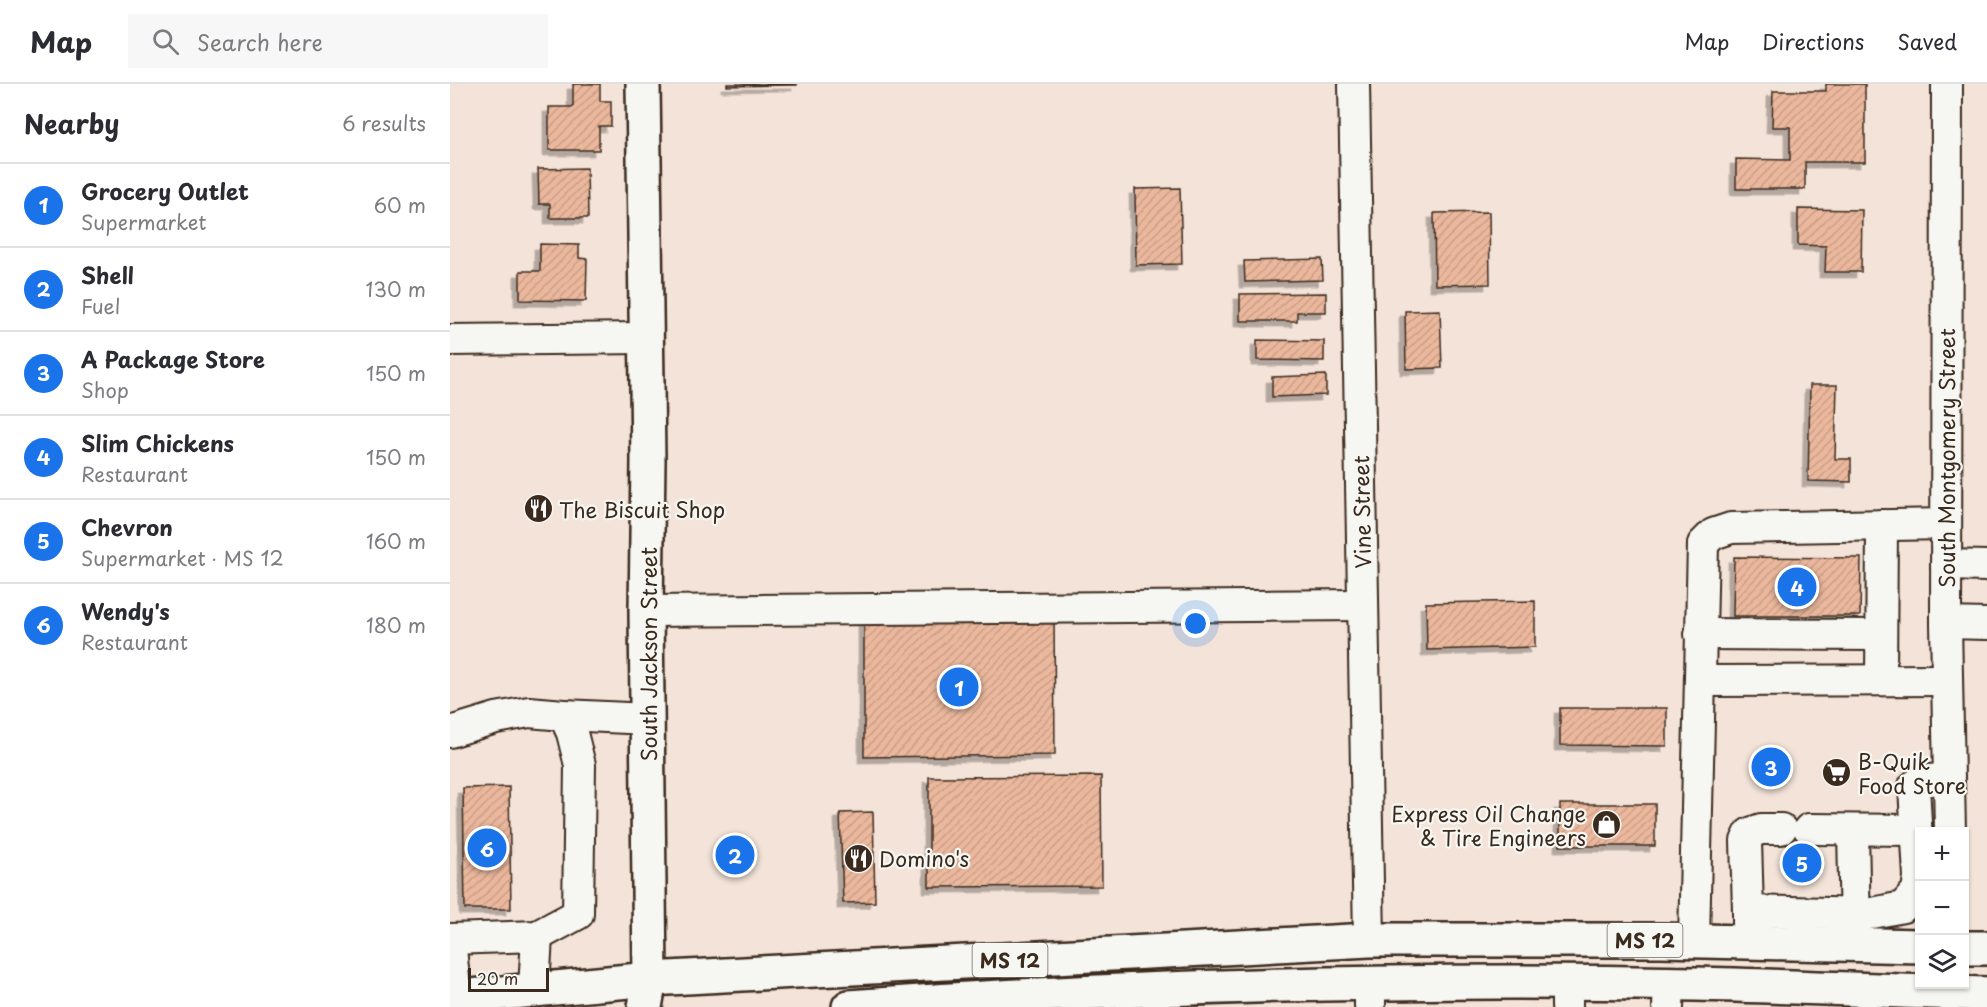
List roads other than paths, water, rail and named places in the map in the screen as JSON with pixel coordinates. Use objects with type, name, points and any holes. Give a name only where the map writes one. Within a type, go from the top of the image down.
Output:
[{"type":"main road","name":"South Jackson Street","points":[[643,84],[648,460],[647,993]]},
{"type":"main road","name":"MS 12","points":[[453,998],[534,989],[647,993],[1370,940],[1694,941],[1748,927],[1855,929],[1915,945]]},
{"type":"main road","points":[[1969,948],[1987,948]]},
{"type":"main road","name":"MS 12","points":[[849,1007],[1370,995],[1987,994]]},
{"type":"street","name":"Vine Street","points":[[1354,84],[1370,940]]},
{"type":"street","name":"South Montgomery Street","points":[[1947,84],[1946,623],[1950,827]]},
{"type":"street","points":[[450,340],[646,338]]},
{"type":"street","points":[[1694,941],[1703,544],[1713,534],[1731,528],[1946,524]]},
{"type":"street","points":[[1881,680],[1882,525]]},
{"type":"street","points":[[1946,565],[1987,566]]},
{"type":"street","points":[[646,611],[1362,605]]},
{"type":"street","points":[[1946,623],[1987,624]]},
{"type":"street","points":[[1700,634],[1881,635]]},
{"type":"street","points":[[1700,681],[1947,680]]},
{"type":"street","points":[[450,732],[496,718],[529,712],[648,719]]},
{"type":"street","points":[[453,998],[450,939],[537,936],[578,914],[580,765],[572,733],[564,715]]},
{"type":"street","points":[[1917,827],[1914,786],[1921,781],[1949,778]]},
{"type":"street","points":[[1748,927],[1746,841],[1750,834],[1761,829],[1853,830],[1915,844]]},
{"type":"street","points":[[1853,830],[1855,929]]},
{"type":"street","points":[[1855,929],[1867,914],[1903,907],[1917,891],[1918,881]]},
{"type":"street","points":[[534,989],[537,936]]},
{"type":"place","name":"The Biscuit Shop","points":[[538,509]]},
{"type":"place","name":"Slim Chickens","points":[[1797,587]]},
{"type":"place","name":"Grocery Outlet","points":[[959,687]]},
{"type":"place","name":"A Package Store","points":[[1771,767]]},
{"type":"place","name":"B-Quik Food Store","points":[[1837,773]]},
{"type":"place","name":"Express Oil Change & Tire Engineers","points":[[1607,825]]},
{"type":"place","name":"Wendy's","points":[[487,848]]},
{"type":"place","name":"Shell","points":[[735,855]]},
{"type":"place","name":"Domino's","points":[[858,858]]},
{"type":"place","name":"Chevron","points":[[1802,863]]}]
